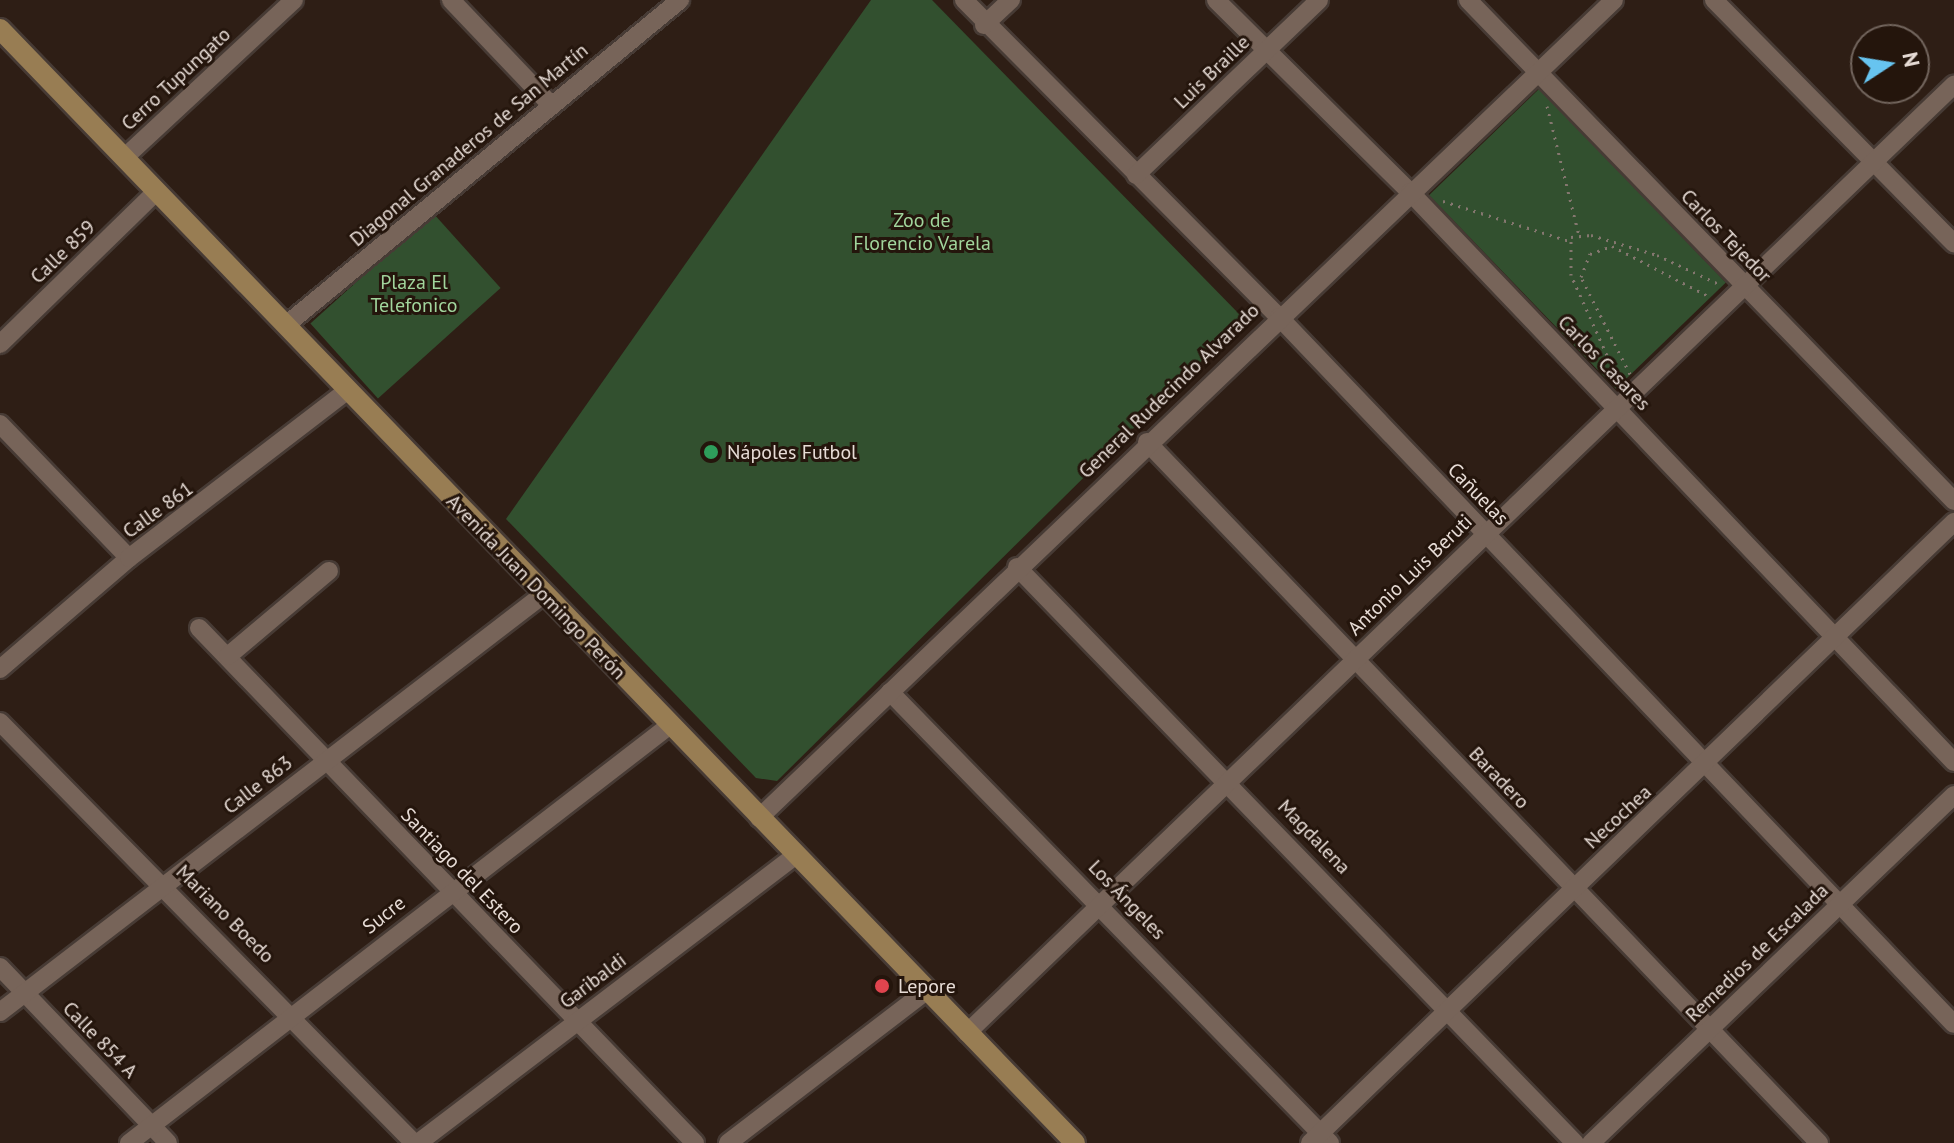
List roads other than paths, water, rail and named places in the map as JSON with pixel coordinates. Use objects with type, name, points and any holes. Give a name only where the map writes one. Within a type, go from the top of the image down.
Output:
[{"type":"main road","name":"Avenida Juan Domingo Perón","points":[[0,29],[1075,1143]]},
{"type":"street","name":"Cerro Tupungato","points":[[124,158],[294,0]]},
{"type":"street","points":[[451,0],[551,105]]},
{"type":"street","name":"Diagonal Granaderos de San Martín","points":[[286,325],[680,0]]},
{"type":"street","name":"Cañuelas","points":[[964,0],[984,25],[1279,317],[1954,1024]]},
{"type":"street","points":[[984,25],[1011,0]]},
{"type":"street","name":"Carlos Casares","points":[[1216,0],[1415,197],[1627,398],[1836,639],[1954,762]]},
{"type":"street","name":"Luis Braille","points":[[1136,175],[1319,0]]},
{"type":"street","name":"Carlos Tejedor","points":[[1468,0],[1538,73],[1735,294],[1954,501]]},
{"type":"street","name":"General Rudecindo Alvarado","points":[[759,818],[1279,317],[1415,197],[1614,0]]},
{"type":"street","points":[[1714,0],[1954,243]]},
{"type":"street","name":"Antonio Luis Beruti","points":[[967,1033],[1484,532],[1954,85]]},
{"type":"street","name":"Calle 859","points":[[0,344],[156,192]]},
{"type":"street","name":"Calle 861","points":[[0,669],[129,558],[347,391]]},
{"type":"street","points":[[0,424],[129,558]]},
{"type":"street","name":"Baradero","points":[[1147,442],[1819,1143]]},
{"type":"street","name":"Necochea","points":[[1320,1140],[1448,1007],[1706,765],[1954,522]]},
{"type":"street","name":"Magdalena","points":[[1017,567],[1448,1007],[1575,1143]]},
{"type":"street","points":[[228,656],[329,571]]},
{"type":"street","name":"Calle 863","points":[[0,1012],[544,594]]},
{"type":"street","name":"Santiago del Estero","points":[[199,628],[695,1143]]},
{"type":"street","name":"Los Ángeles","points":[[890,692],[1101,904],[1320,1140]]},
{"type":"street","name":"Mariano Boedo","points":[[0,722],[294,1014],[416,1143]]},
{"type":"street","name":"Sucre","points":[[129,1143],[670,725]]},
{"type":"street","name":"Remedios de Escalada","points":[[1591,1143],[1954,795]]},
{"type":"street","name":"Garibaldi","points":[[416,1143],[795,856]]},
{"type":"street","name":"Calle 854 A","points":[[0,967],[168,1143]]},
{"type":"street","points":[[728,1143],[926,991]]},
{"type":"place","name":"Nápoles Futbol","points":[[711,452]]},
{"type":"place","name":"Lepore","points":[[882,986]]},
{"type":"park label","name":"Zoo de Florencio Varela","points":[[922,232]]},
{"type":"park label","name":"Plaza El Telefonico","points":[[414,294]]}]
